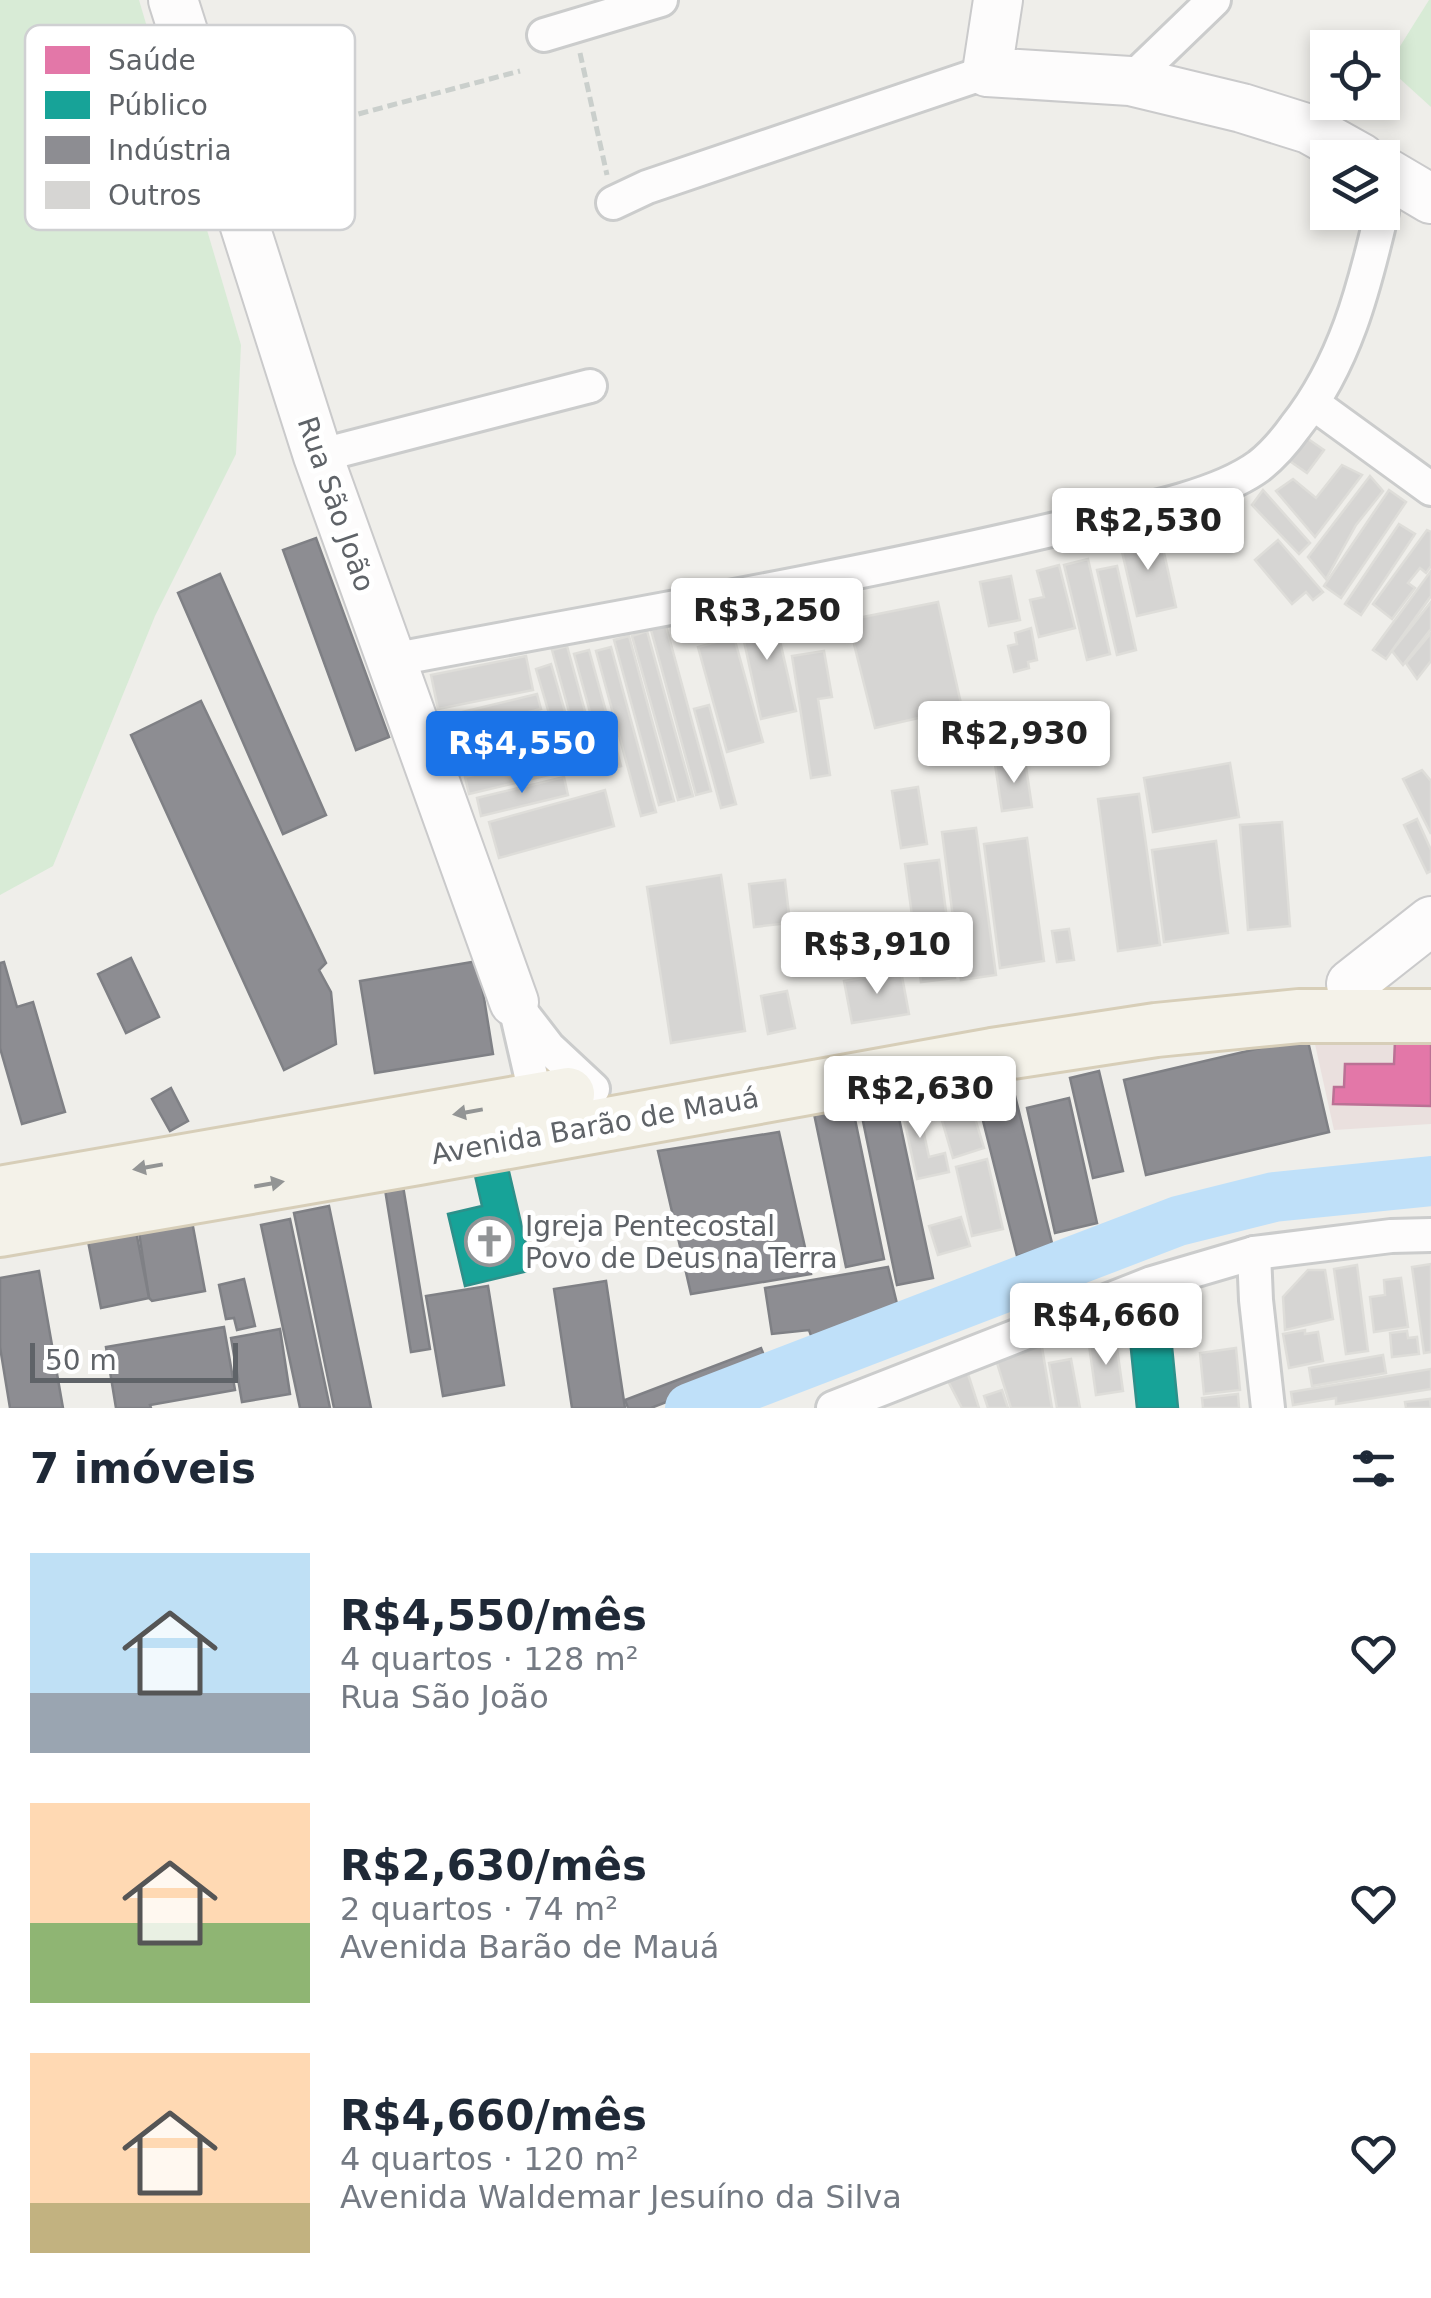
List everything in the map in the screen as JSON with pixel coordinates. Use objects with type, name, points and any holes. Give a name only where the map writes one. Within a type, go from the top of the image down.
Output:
[{"type":"main road","name":"Avenida Barão de Mauá","points":[[0,1230],[541,1117],[594,1090],[1119,1005],[1247,990],[1383,982],[1431,984]]},
{"type":"main road","name":"Avenida Barão de Mauá","points":[[0,1193],[1156,1030],[1299,1016],[1431,1016]]},
{"type":"street","name":"Rua São João","points":[[172,0],[180,25]]},
{"type":"street","points":[[559,31],[661,0]]},
{"type":"street","points":[[987,72],[998,0]]},
{"type":"street","points":[[1130,81],[1214,0]]},
{"type":"street","points":[[613,203],[648,186],[987,72],[1130,81],[1242,108],[1309,129],[1323,140]]},
{"type":"street","points":[[1400,190],[1431,199]]},
{"type":"street","name":"Rua São João","points":[[246,230],[318,456],[514,1002],[541,1117]]},
{"type":"street","points":[[391,660],[958,552],[1221,487],[1258,466],[1281,446],[1314,404],[1342,350],[1365,286],[1373,230]]},
{"type":"street","points":[[318,456],[590,386]]},
{"type":"street","points":[[1314,404],[1431,489]]},
{"type":"street","points":[[1351,984],[1431,922]]},
{"type":"street","name":"Rua São João","points":[[514,1002],[548,1048],[594,1090]]},
{"type":"street","points":[[833,1408],[1152,1283],[1254,1253],[1390,1236],[1431,1235]]},
{"type":"street","points":[[1254,1253],[1268,1408]]},
{"type":"path","points":[[559,31],[613,203]]},
{"type":"path","points":[[355,115],[520,71]]},
{"type":"shaded area","points":[[1313,1035],[1431,1038],[1431,1124],[1334,1130]]},
{"type":"green space","points":[[0,0],[139,0],[146,25],[25,25],[25,230],[207,230],[241,345],[236,454],[155,616],[53,866],[0,895]]},
{"type":"green space","points":[[1431,0],[1431,107],[1400,79],[1400,46]]},
{"type":"building: Saúde","points":[[1395,1041],[1431,1042],[1431,1106],[1333,1104],[1334,1087],[1344,1087],[1345,1064],[1394,1064]]},
{"type":"building: Público","name":"Igreja Pentecostal Povo de Deus na Terra","points":[[506,1159],[532,1270],[465,1286],[448,1214],[482,1206],[473,1167]]},
{"type":"building: Público","points":[[1168,1306],[1178,1408],[1137,1408],[1127,1310]]},
{"type":"building: Indústria","points":[[316,538],[389,737],[356,750],[283,550]]},
{"type":"building: Indústria","points":[[220,574],[326,815],[283,834],[178,593]]},
{"type":"building: Indústria","points":[[201,701],[326,963],[319,970],[331,992],[336,1044],[284,1070],[131,735]]},
{"type":"building: Indústria","points":[[131,958],[159,1017],[126,1033],[98,974]]},
{"type":"building: Indústria","points":[[478,961],[493,1054],[375,1073],[360,981]]},
{"type":"building: Indústria","points":[[4,962],[17,1007],[33,1002],[65,1112],[22,1124],[0,1048],[0,963]]},
{"type":"building: Indústria","points":[[1307,1037],[1329,1132],[1146,1175],[1124,1080]]},
{"type":"building: Indústria","points":[[1099,1071],[1123,1171],[1093,1178],[1070,1078]]},
{"type":"building: Indústria","points":[[1009,1072],[1053,1247],[1017,1256],[973,1081]]},
{"type":"building: Indústria","points":[[171,1088],[188,1121],[170,1131],[152,1099]]},
{"type":"building: Indústria","points":[[894,1095],[933,1278],[897,1285],[859,1102]]},
{"type":"building: Indústria","points":[[1069,1098],[1097,1223],[1055,1233],[1027,1108]]},
{"type":"building: Indústria","points":[[851,1100],[884,1259],[846,1267],[813,1109]]},
{"type":"building: Indústria","points":[[779,1132],[811,1274],[691,1294],[658,1151]]},
{"type":"building: Indústria","points":[[402,1180],[430,1349],[411,1352],[384,1183]]},
{"type":"building: Indústria","points":[[329,1206],[371,1408],[334,1408],[294,1213]]},
{"type":"building: Indústria","points":[[191,1216],[205,1291],[152,1301],[138,1226]]},
{"type":"building: Indústria","points":[[290,1219],[330,1408],[300,1408],[261,1225]]},
{"type":"building: Indústria","points":[[135,1226],[149,1298],[101,1308],[87,1236]]},
{"type":"building: Indústria","points":[[888,1267],[899,1312],[817,1352],[809,1330],[772,1334],[765,1288]]},
{"type":"building: Indústria","points":[[39,1271],[63,1408],[10,1408],[0,1347],[0,1278]]},
{"type":"building: Indústria","points":[[244,1279],[255,1326],[237,1330],[234,1318],[226,1319],[219,1285]]},
{"type":"building: Indústria","points":[[606,1281],[625,1408],[572,1408],[554,1289]]},
{"type":"building: Indústria","points":[[488,1286],[504,1385],[443,1396],[426,1296]]},
{"type":"building: Indústria","points":[[224,1327],[235,1390],[150,1405],[151,1408],[116,1408],[106,1347]]},
{"type":"building: Indústria","points":[[280,1329],[290,1394],[242,1402],[231,1338]]},
{"type":"building: Indústria","points":[[761,1348],[767,1363],[651,1408],[628,1408],[625,1400]]},
{"type":"building: Outros","points":[[1298,432],[1324,450],[1307,473],[1281,455]]},
{"type":"building: Outros","points":[[1342,465],[1362,475],[1315,537],[1276,491],[1293,479],[1316,498]]},
{"type":"building: Outros","points":[[1370,476],[1383,491],[1356,525],[1326,579],[1308,557]]},
{"type":"building: Outros","points":[[1263,490],[1310,543],[1299,554],[1252,505]]},
{"type":"building: Outros","points":[[1389,490],[1406,502],[1341,598],[1324,586]]},
{"type":"building: Outros","points":[[1399,524],[1415,534],[1361,615],[1345,604]]},
{"type":"building: Outros","points":[[1159,530],[1176,607],[1137,616],[1119,539]]},
{"type":"building: Outros","points":[[1427,530],[1431,532],[1431,566],[1426,573],[1420,568],[1408,583],[1415,588],[1392,619],[1373,604]]},
{"type":"building: Outros","points":[[1278,540],[1323,592],[1313,600],[1306,592],[1292,604],[1255,560]]},
{"type":"building: Outros","points":[[1088,559],[1110,654],[1087,660],[1064,565]]},
{"type":"building: Outros","points":[[1059,565],[1075,628],[1039,637],[1030,600],[1044,597],[1037,571]]},
{"type":"building: Outros","points":[[1117,566],[1136,650],[1117,655],[1097,570]]},
{"type":"building: Outros","points":[[1431,571],[1431,596],[1386,659],[1373,650]]},
{"type":"building: Outros","points":[[1011,576],[1020,620],[989,626],[980,582]]},
{"type":"building: Outros","points":[[793,602],[800,629],[787,632],[780,605]]},
{"type":"building: Outros","points":[[938,602],[962,708],[875,728],[848,620]]},
{"type":"building: Outros","points":[[1431,602],[1431,629],[1403,665],[1392,651]]},
{"type":"building: Outros","points":[[772,606],[796,711],[761,719],[738,614]]},
{"type":"building: Outros","points":[[666,626],[711,791],[696,795],[651,630]]},
{"type":"building: Outros","points":[[1031,628],[1037,660],[1028,662],[1029,668],[1014,672],[1008,646],[1017,644],[1015,633]]},
{"type":"building: Outros","points":[[647,631],[693,796],[678,800],[632,636]]},
{"type":"building: Outros","points":[[1431,633],[1431,661],[1417,679],[1406,663]]},
{"type":"building: Outros","points":[[629,636],[674,801],[659,805],[614,640]]},
{"type":"building: Outros","points":[[734,637],[763,742],[727,752],[698,647]]},
{"type":"building: Outros","points":[[567,646],[599,762],[584,766],[552,650]]},
{"type":"building: Outros","points":[[611,647],[656,812],[641,816],[596,651]]},
{"type":"building: Outros","points":[[589,650],[621,766],[606,770],[574,654]]},
{"type":"building: Outros","points":[[824,651],[832,697],[818,699],[830,775],[811,778],[792,656]]},
{"type":"building: Outros","points":[[526,656],[533,690],[438,709],[431,675]]},
{"type":"building: Outros","points":[[551,664],[580,763],[565,768],[536,669]]},
{"type":"building: Outros","points":[[537,694],[541,709],[450,731],[446,716]]},
{"type":"building: Outros","points":[[709,705],[736,804],[721,808],[694,709]]},
{"type":"building: Outros","points":[[544,714],[548,729],[456,751],[453,736]]},
{"type":"building: Outros","points":[[539,741],[543,756],[462,775],[459,760]]},
{"type":"building: Outros","points":[[561,754],[565,771],[469,794],[465,777]]},
{"type":"building: Outros","points":[[1025,760],[1032,807],[1002,811],[995,764]]},
{"type":"building: Outros","points":[[1230,763],[1239,817],[1153,832],[1144,778]]},
{"type":"building: Outros","points":[[1422,770],[1431,781],[1431,834],[1403,779]]},
{"type":"building: Outros","points":[[564,777],[568,795],[481,816],[477,798]]},
{"type":"building: Outros","points":[[918,787],[927,844],[901,848],[892,791]]},
{"type":"building: Outros","points":[[605,790],[614,826],[499,858],[489,822]]},
{"type":"building: Outros","points":[[1139,794],[1160,945],[1118,951],[1098,799]]},
{"type":"building: Outros","points":[[1417,819],[1431,850],[1431,871],[1427,873],[1404,825]]},
{"type":"building: Outros","points":[[1282,822],[1290,926],[1248,930],[1240,825]]},
{"type":"building: Outros","points":[[976,828],[996,975],[961,980],[942,832]]},
{"type":"building: Outros","points":[[1027,838],[1044,961],[1000,968],[984,844]]},
{"type":"building: Outros","points":[[1216,841],[1228,933],[1164,942],[1152,850]]},
{"type":"building: Outros","points":[[939,860],[955,978],[921,982],[905,864]]},
{"type":"building: Outros","points":[[721,875],[745,1031],[671,1043],[647,887]]},
{"type":"building: Outros","points":[[785,880],[790,923],[754,927],[749,884]]},
{"type":"building: Outros","points":[[1069,929],[1074,960],[1057,962],[1052,931]]},
{"type":"building: Outros","points":[[901,971],[909,1014],[852,1023],[844,981]]},
{"type":"building: Outros","points":[[787,991],[795,1028],[768,1034],[761,996]]},
{"type":"building: Outros","points":[[915,1092],[929,1157],[945,1153],[949,1172],[917,1179],[899,1096]]},
{"type":"building: Outros","points":[[969,1098],[984,1148],[953,1158],[938,1107]]},
{"type":"building: Outros","points":[[987,1159],[1003,1229],[972,1236],[956,1167]]},
{"type":"building: Outros","points":[[961,1217],[970,1246],[938,1255],[929,1226]]},
{"type":"building: Outros","points":[[1431,1264],[1431,1352],[1424,1353],[1412,1267]]},
{"type":"building: Outros","points":[[1357,1265],[1368,1351],[1346,1354],[1334,1269]]},
{"type":"building: Outros","points":[[1308,1270],[1325,1270],[1333,1319],[1285,1330],[1283,1297]]},
{"type":"building: Outros","points":[[1401,1278],[1408,1327],[1374,1332],[1370,1297],[1385,1295],[1384,1280]]},
{"type":"building: Outros","points":[[1305,1330],[1305,1334],[1318,1332],[1323,1361],[1289,1368],[1283,1334]]},
{"type":"building: Outros","points":[[1407,1331],[1408,1338],[1417,1337],[1419,1354],[1392,1357],[1390,1333]]},
{"type":"building: Outros","points":[[1041,1341],[1052,1408],[1011,1408],[997,1363]]},
{"type":"building: Outros","points":[[1116,1341],[1123,1391],[1096,1395],[1089,1345]]},
{"type":"building: Outros","points":[[1236,1348],[1240,1390],[1204,1394],[1200,1353]]},
{"type":"building: Outros","points":[[1383,1355],[1386,1373],[1312,1386],[1309,1368]]},
{"type":"building: Outros","points":[[1071,1359],[1080,1408],[1057,1408],[1049,1363]]},
{"type":"building: Outros","points":[[1431,1369],[1431,1389],[1336,1404],[1336,1398],[1293,1405],[1291,1392]]},
{"type":"building: Outros","points":[[968,1374],[979,1408],[962,1408],[948,1381]]},
{"type":"building: Outros","points":[[1002,1390],[1008,1408],[988,1408],[984,1396]]},
{"type":"building: Outros","points":[[1238,1394],[1239,1408],[1203,1408],[1202,1398]]},
{"type":"building: Outros","points":[[1430,1399],[1431,1408],[1406,1408],[1405,1402]]},
{"type":"waterway","points":[[690,1408],[1178,1221],[1274,1197],[1431,1181]]},
{"type":"place","name":"Igreja Pentecostal Povo de Deus na Terra","points":[[490,1242]]}]
